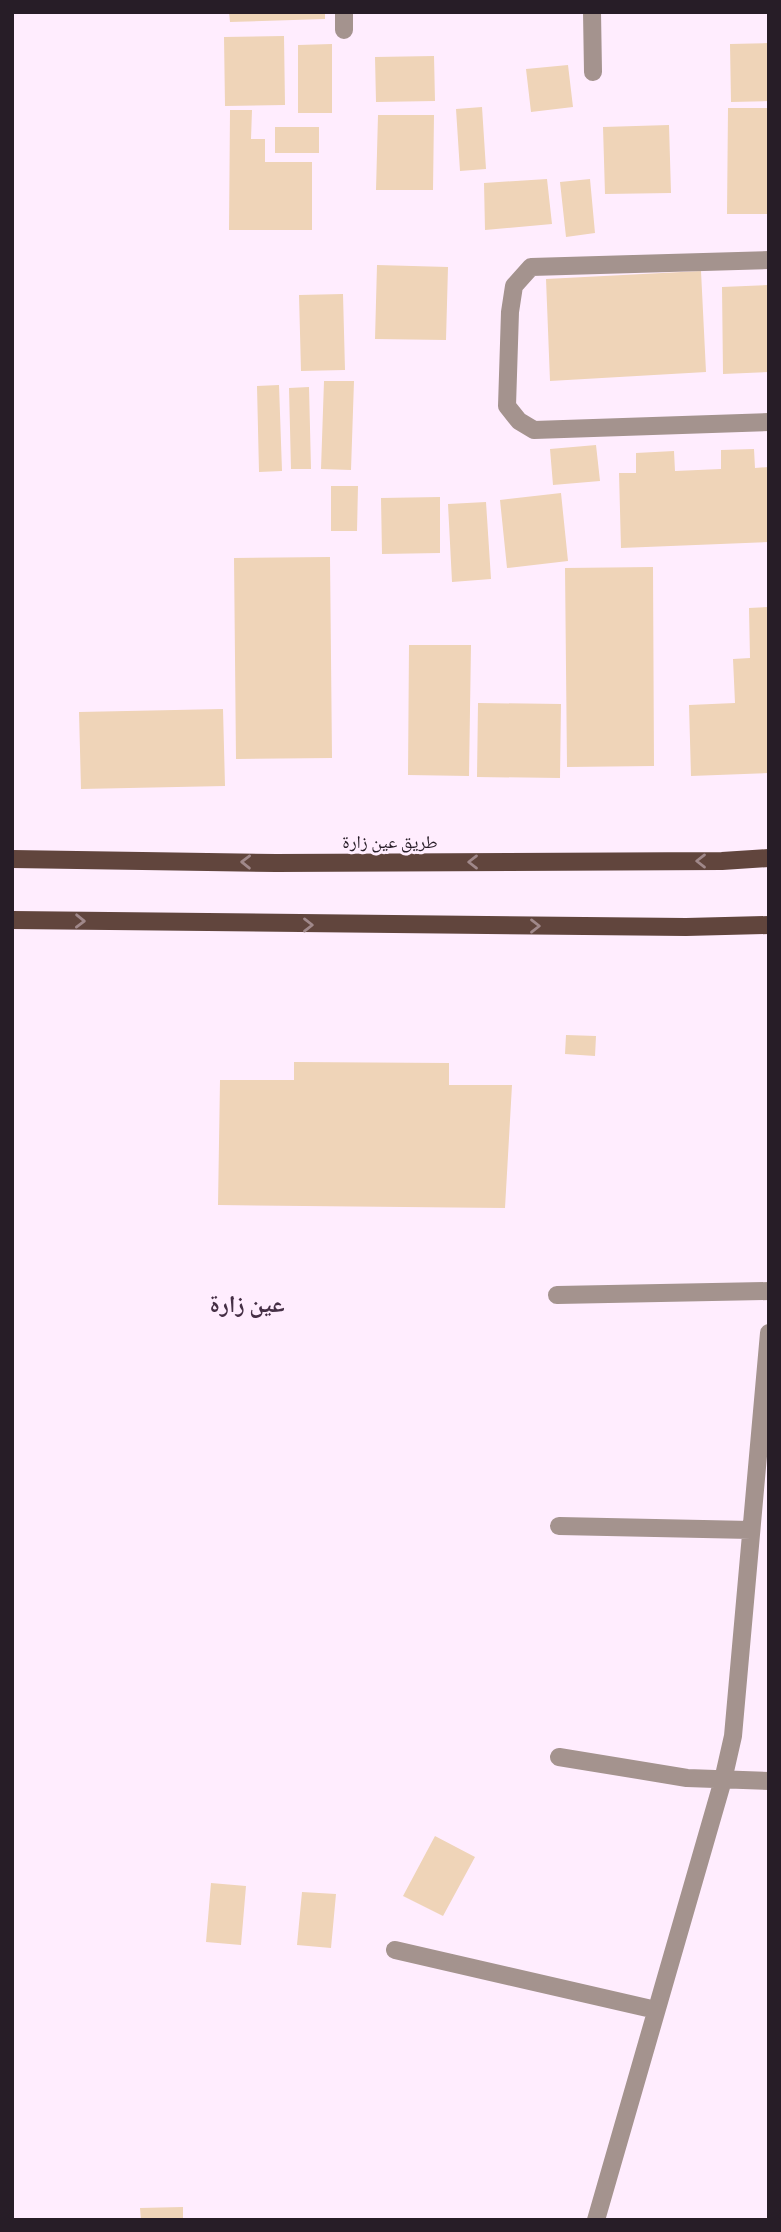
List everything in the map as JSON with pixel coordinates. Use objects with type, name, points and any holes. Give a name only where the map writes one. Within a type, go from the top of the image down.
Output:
[{"type":"main road","name":"طريق عين زارة","points":[[12,859],[276,863],[722,861],[769,858]]},
{"type":"main road","points":[[12,920],[686,927],[769,925]]},
{"type":"street","points":[[592,12],[593,72]]},
{"type":"street","points":[[769,260],[531,267],[514,286],[510,312],[507,406],[519,421],[534,430],[769,422]]},
{"type":"street","points":[[557,1295],[769,1291]]},
{"type":"street","points":[[596,2220],[723,1780],[733,1736],[769,1333]]},
{"type":"street","points":[[559,1526],[751,1530]]},
{"type":"street","points":[[559,1757],[687,1778],[769,1781]]},
{"type":"street","points":[[395,1950],[656,2010]]},
{"type":"building","points":[[229,12],[325,12],[325,19],[230,22]]},
{"type":"building","points":[[284,36],[285,105],[225,106],[224,37]]},
{"type":"building","points":[[769,43],[769,101],[731,102],[730,44]]},
{"type":"building","points":[[332,44],[332,113],[298,113],[298,45]]},
{"type":"building","points":[[434,56],[435,101],[376,102],[375,57]]},
{"type":"building","points":[[568,65],[573,107],[531,112],[526,69]]},
{"type":"building","points":[[482,107],[486,169],[460,171],[456,109]]},
{"type":"building","points":[[728,108],[769,108],[769,214],[727,214]]},
{"type":"building","points":[[230,110],[252,110],[251,139],[265,139],[265,162],[312,162],[312,230],[229,230]]},
{"type":"building","points":[[378,115],[434,115],[433,190],[376,190]]},
{"type":"building","points":[[669,125],[671,193],[605,194],[603,127]]},
{"type":"building","points":[[275,127],[319,127],[319,153],[275,153]]},
{"type":"building","points":[[547,179],[552,224],[485,230],[484,183]]},
{"type":"building","points":[[590,179],[595,233],[566,237],[560,182]]},
{"type":"building","points":[[377,265],[448,267],[446,340],[375,339]]},
{"type":"building","points":[[701,271],[706,372],[550,381],[546,279]]},
{"type":"building","points":[[769,285],[769,372],[723,374],[722,287]]},
{"type":"building","points":[[343,294],[345,370],[301,371],[299,295]]},
{"type":"building","points":[[324,381],[354,381],[351,470],[321,469]]},
{"type":"building","points":[[279,385],[282,471],[259,472],[257,386]]},
{"type":"building","points":[[309,387],[311,469],[291,469],[289,388]]},
{"type":"building","points":[[596,445],[600,481],[553,485],[550,449]]},
{"type":"building","points":[[754,449],[755,468],[769,467],[769,542],[621,548],[619,473],[636,473],[636,453],[674,451],[675,471],[721,469],[721,450]]},
{"type":"building","points":[[331,486],[358,486],[357,531],[331,531]]},
{"type":"building","points":[[561,493],[568,561],[507,568],[500,500]]},
{"type":"building","points":[[440,497],[440,553],[382,554],[381,498]]},
{"type":"building","points":[[486,502],[491,579],[452,582],[448,504]]},
{"type":"building","points":[[330,557],[332,758],[236,759],[234,558]]},
{"type":"building","points":[[653,567],[654,766],[567,767],[565,568]]},
{"type":"building","points":[[769,607],[769,773],[691,776],[689,705],[735,703],[733,659],[750,658],[749,608]]},
{"type":"building","points":[[409,645],[471,645],[469,776],[408,775]]},
{"type":"building","points":[[478,703],[561,704],[560,778],[477,777]]},
{"type":"building","points":[[223,709],[225,786],[81,789],[79,712]]},
{"type":"building","points":[[566,1035],[596,1036],[595,1056],[565,1054]]},
{"type":"building","points":[[294,1062],[449,1063],[449,1085],[512,1085],[505,1208],[218,1205],[220,1080],[294,1080]]},
{"type":"building","points":[[435,1836],[475,1857],[443,1916],[403,1896]]},
{"type":"building","points":[[211,1883],[246,1886],[241,1945],[206,1942]]},
{"type":"building","points":[[302,1892],[336,1894],[331,1948],[297,1945]]},
{"type":"building","points":[[183,2207],[183,2220],[141,2220],[140,2208]]},
{"type":"district","name":"عين زارة","points":[[247,1302]]}]
